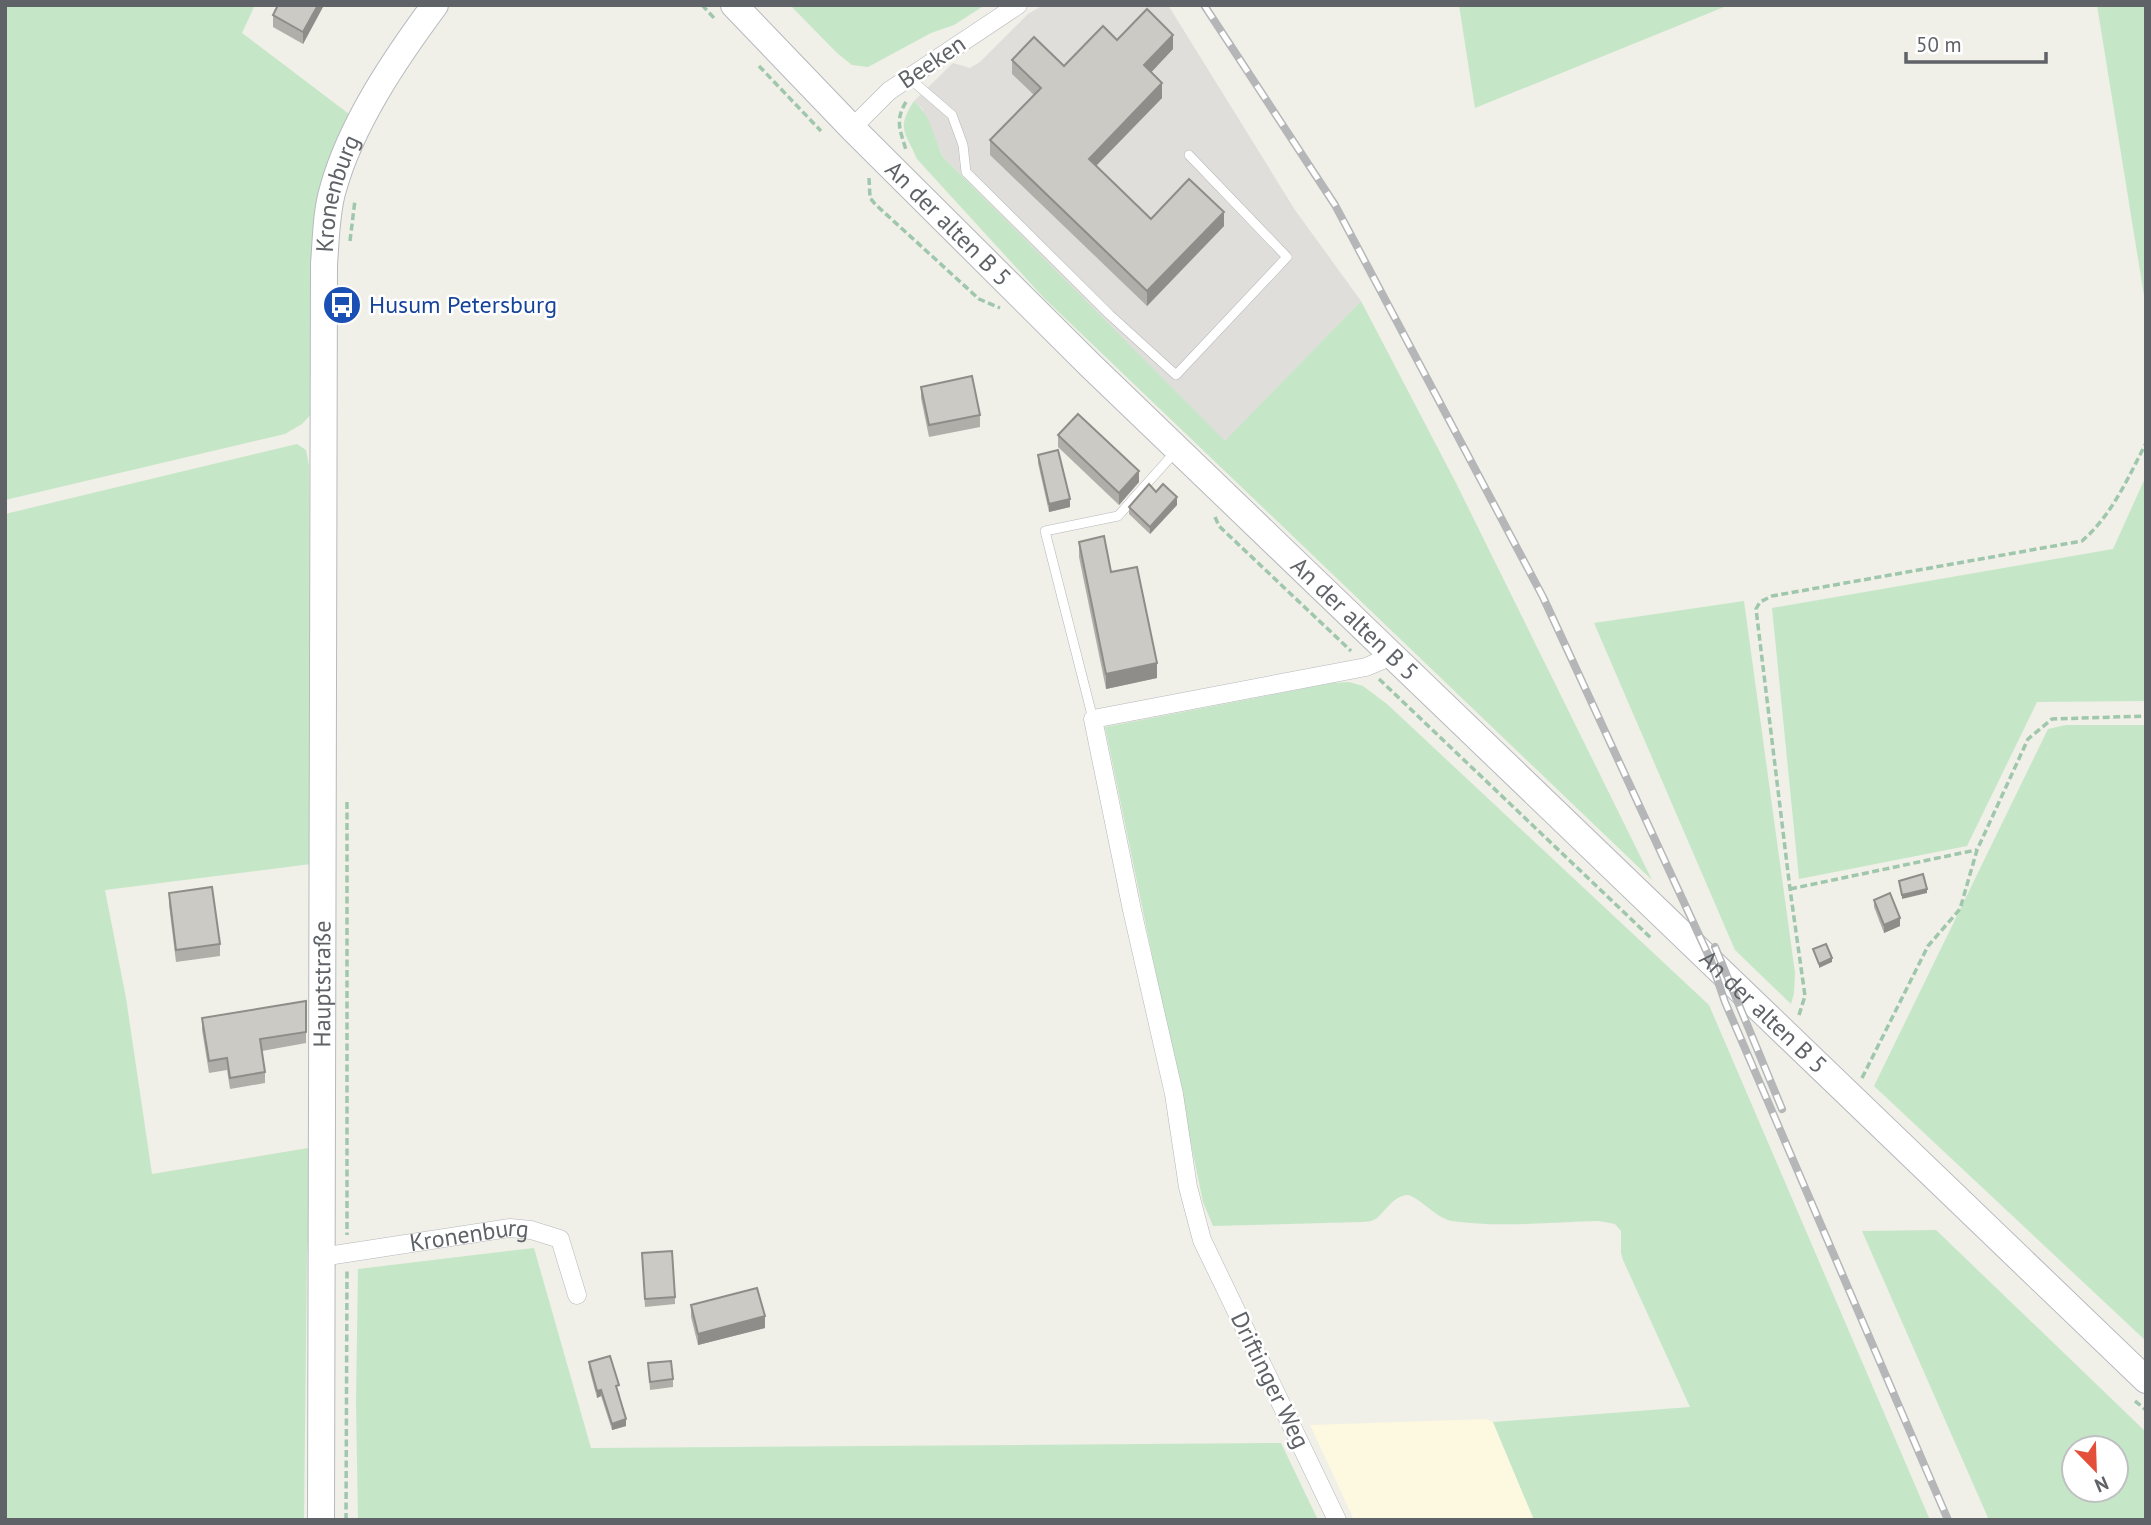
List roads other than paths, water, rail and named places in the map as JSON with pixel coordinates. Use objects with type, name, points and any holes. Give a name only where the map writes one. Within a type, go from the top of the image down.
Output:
[{"type":"main road","name":"Kronenburg","points":[[323,448],[324,264],[332,190],[358,125],[416,30],[435,5]]},
{"type":"main road","name":"An der alten B 5","points":[[734,5],[1031,308],[2146,1380]]},
{"type":"main road","name":"Hauptstraße","points":[[321,1520],[334,1255],[323,448]]},
{"type":"street","name":"Beeken","points":[[852,128],[879,100],[908,78],[1018,5]]},
{"type":"street","points":[[1093,719],[1366,667],[1392,656]]},
{"type":"street","name":"Driftinger Weg","points":[[1093,719],[1129,896],[1174,1094],[1188,1187],[1202,1240],[1337,1520]]},
{"type":"street","name":"Kronenburg","points":[[334,1255],[510,1228],[531,1230],[560,1239],[577,1295]]},
{"type":"lane","points":[[908,78],[952,115],[963,145],[966,172],[1110,315],[1177,375],[1287,257],[1189,155]]},
{"type":"lane","points":[[1093,719],[1045,531],[1118,516],[1177,449]]},
{"type":"railway","points":[[1204,5],[1335,205],[1543,597],[1711,961],[1725,1002],[1948,1520]]},
{"type":"railway","points":[[1715,947],[1782,1109]]},
{"type":"place","name":"Husum Petersburg","points":[[342,305]]}]
